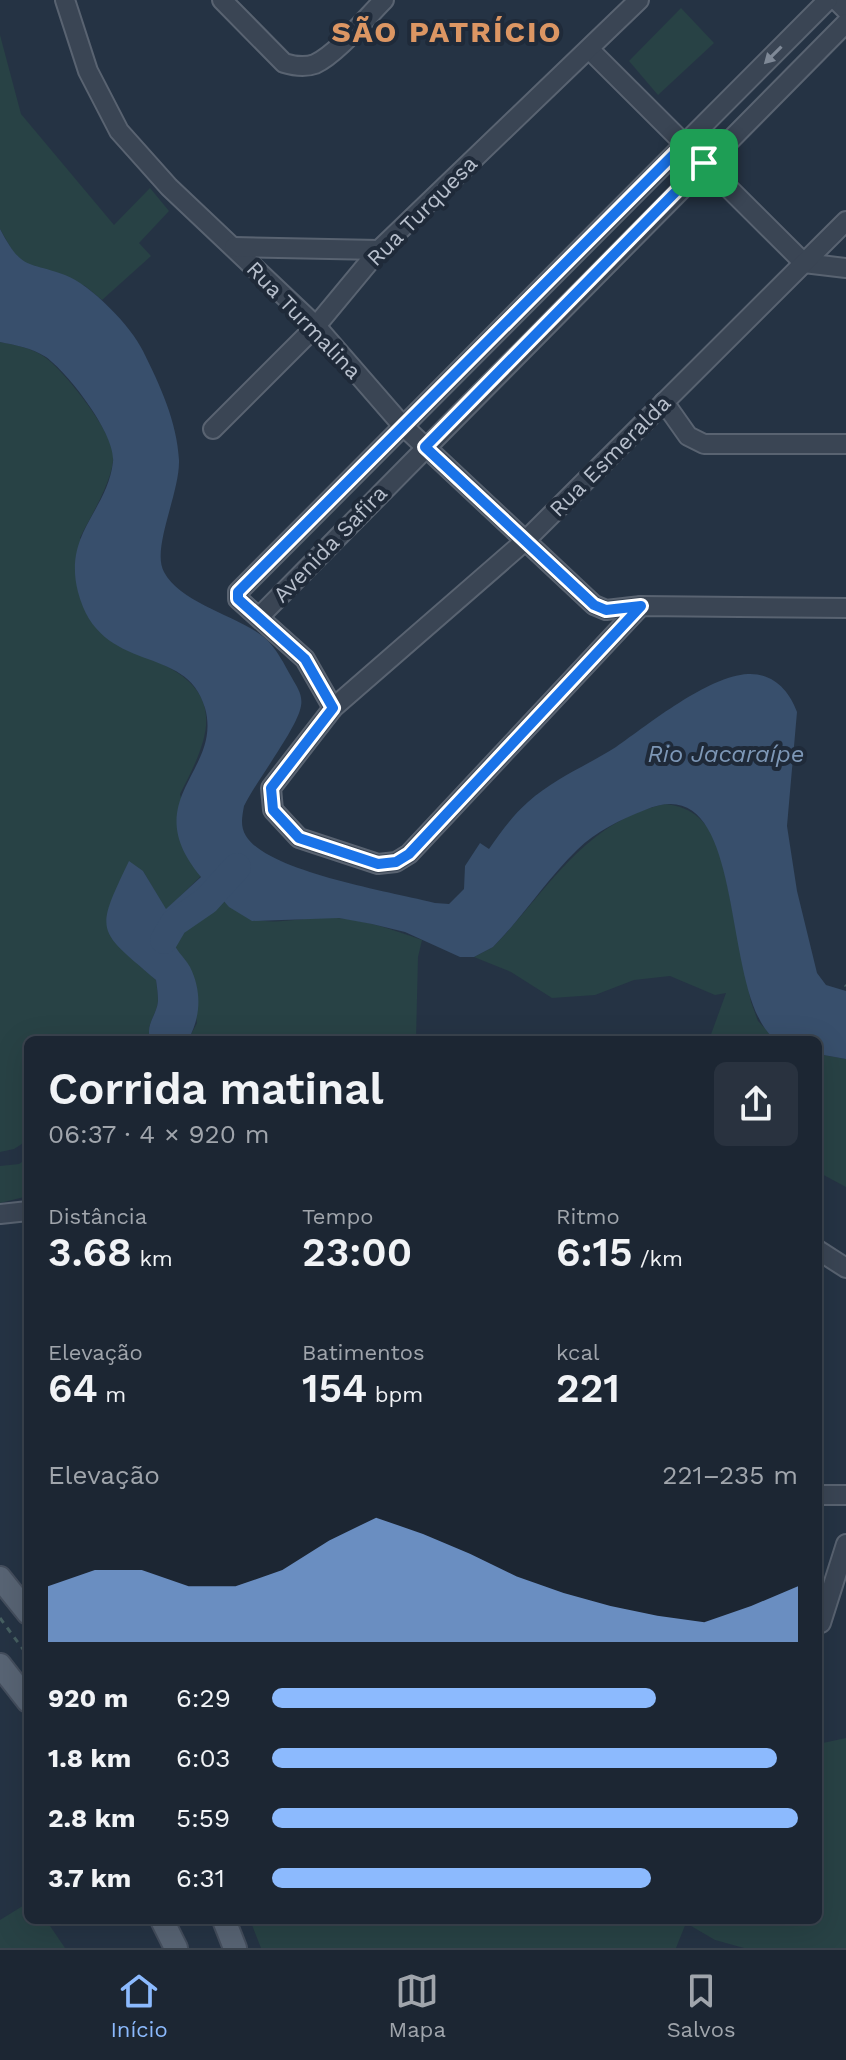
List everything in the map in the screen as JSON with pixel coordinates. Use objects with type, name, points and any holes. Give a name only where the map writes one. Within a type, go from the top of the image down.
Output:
[{"type":"main road","points":[[0,1578],[24,1608]]},
{"type":"main road","points":[[0,1665],[24,1696]]},
{"type":"main road","points":[[164,1924],[176,1948]]},
{"type":"main road","points":[[226,1924],[235,1948]]},
{"type":"street","name":"Rua Turmalina","points":[[65,0],[88,71],[119,131],[169,187],[316,326],[402,425],[594,605],[606,610],[641,606]]},
{"type":"street","points":[[222,0],[284,63],[298,67],[312,66],[324,59],[384,0]]},
{"type":"street","name":"Rua Turquesa","points":[[213,429],[316,326],[379,250],[639,0]]},
{"type":"street","name":"Avenida Safira","points":[[828,0],[402,425],[238,592],[238,599],[259,617],[704,163],[846,23]]},
{"type":"street","points":[[836,0],[846,10]]},
{"type":"street","points":[[590,50],[804,263],[846,268]]},
{"type":"street","name":"Rua Esmeralda","points":[[641,606],[409,854],[396,862],[378,864],[299,838],[273,810],[271,788],[333,708],[525,541],[846,221]]},
{"type":"street","points":[[234,247],[379,250]]},
{"type":"street","points":[[664,402],[688,436],[704,444],[846,444]]},
{"type":"street","points":[[641,606],[846,608]]},
{"type":"street","points":[[259,617],[305,659],[333,708]]},
{"type":"street","points":[[0,1214],[24,1211]]},
{"type":"street","points":[[822,1253],[846,1268]]},
{"type":"street","points":[[822,1495],[846,1495]]},
{"type":"street","points":[[822,1620],[846,1544]]},
{"type":"path","points":[[0,1618],[24,1651]]},
{"type":"green space","points":[[681,8],[714,43],[658,95],[629,61]]},
{"type":"green space","points":[[0,35],[21,114],[114,225],[150,188],[169,211],[139,243],[151,256],[102,300],[85,286],[30,267],[16,257],[0,229]]},
{"type":"green space","points":[[0,342],[30,349],[46,358],[75,388],[104,430],[113,453],[111,473],[80,538],[162,664],[197,690],[204,705],[206,722],[198,756],[180,794],[201,876],[166,910],[143,871],[139,965],[156,980],[158,998],[149,1036],[24,1036],[24,1143],[0,1152]]},
{"type":"green space","points":[[665,804],[675,806],[699,818],[710,831],[720,848],[751,1002],[758,1021],[772,1036],[710,1036],[726,993],[715,995],[670,976],[634,980],[595,995],[552,998],[511,972],[474,957],[493,947],[589,842],[637,813]]},
{"type":"green space","points":[[216,891],[231,906],[258,920],[348,919],[422,940],[418,957],[416,1036],[190,1036],[197,1023],[185,960],[174,948],[171,935],[190,910]]},
{"type":"green space","points":[[822,1055],[846,1059],[846,1187],[822,1174]]},
{"type":"green space","points":[[24,1161],[24,1197],[0,1203],[0,1166]]},
{"type":"green space","points":[[846,1738],[846,1948],[744,1948],[715,1940],[688,1924],[822,1924],[822,1743]]},
{"type":"green space","points":[[24,1905],[24,1924],[49,1924],[65,1948],[0,1948],[0,1920]]},
{"type":"green space","points":[[252,1924],[686,1924],[676,1948],[261,1948]]},
{"type":"water","name":"Rio Jacaraípe","points":[[0,229],[20,258],[75,280],[109,307],[137,341],[167,404],[178,446],[178,473],[161,549],[164,572],[183,593],[265,638],[299,691],[301,702],[298,716],[244,806],[242,821],[246,836],[259,849],[279,860],[333,879],[449,904],[464,889],[465,866],[480,843],[489,849],[517,812],[560,779],[715,683],[757,674],[779,684],[797,712],[787,826],[797,891],[817,973],[826,985],[846,991],[846,1059],[822,1055],[822,1036],[773,1036],[758,1016],[746,980],[718,851],[702,821],[679,805],[645,810],[592,837],[566,862],[493,947],[474,957],[460,957],[405,932],[339,918],[252,921],[229,907],[215,891],[190,910],[171,935],[197,985],[198,1004],[190,1036],[149,1036],[158,1001],[156,980],[112,939],[107,929],[107,917],[129,861],[143,871],[166,909],[201,877],[183,850],[177,827],[178,806],[203,750],[207,730],[205,708],[195,688],[181,674],[123,649],[105,637],[89,619],[78,592],[76,554],[109,480],[112,450],[89,405],[55,365],[35,351],[0,342]]},
{"type":"waterway","points":[[164,940],[174,923],[206,901],[237,867]]},
{"type":"district","name":"SÃO PATRÍCIO","points":[[447,31]]},
{"type":"route","points":[[684,144],[704,163],[425,447],[594,605],[606,610],[641,606],[409,854],[396,862],[378,864],[299,838],[273,810],[271,788],[333,708],[305,659],[238,599],[238,592],[684,144]]}]
